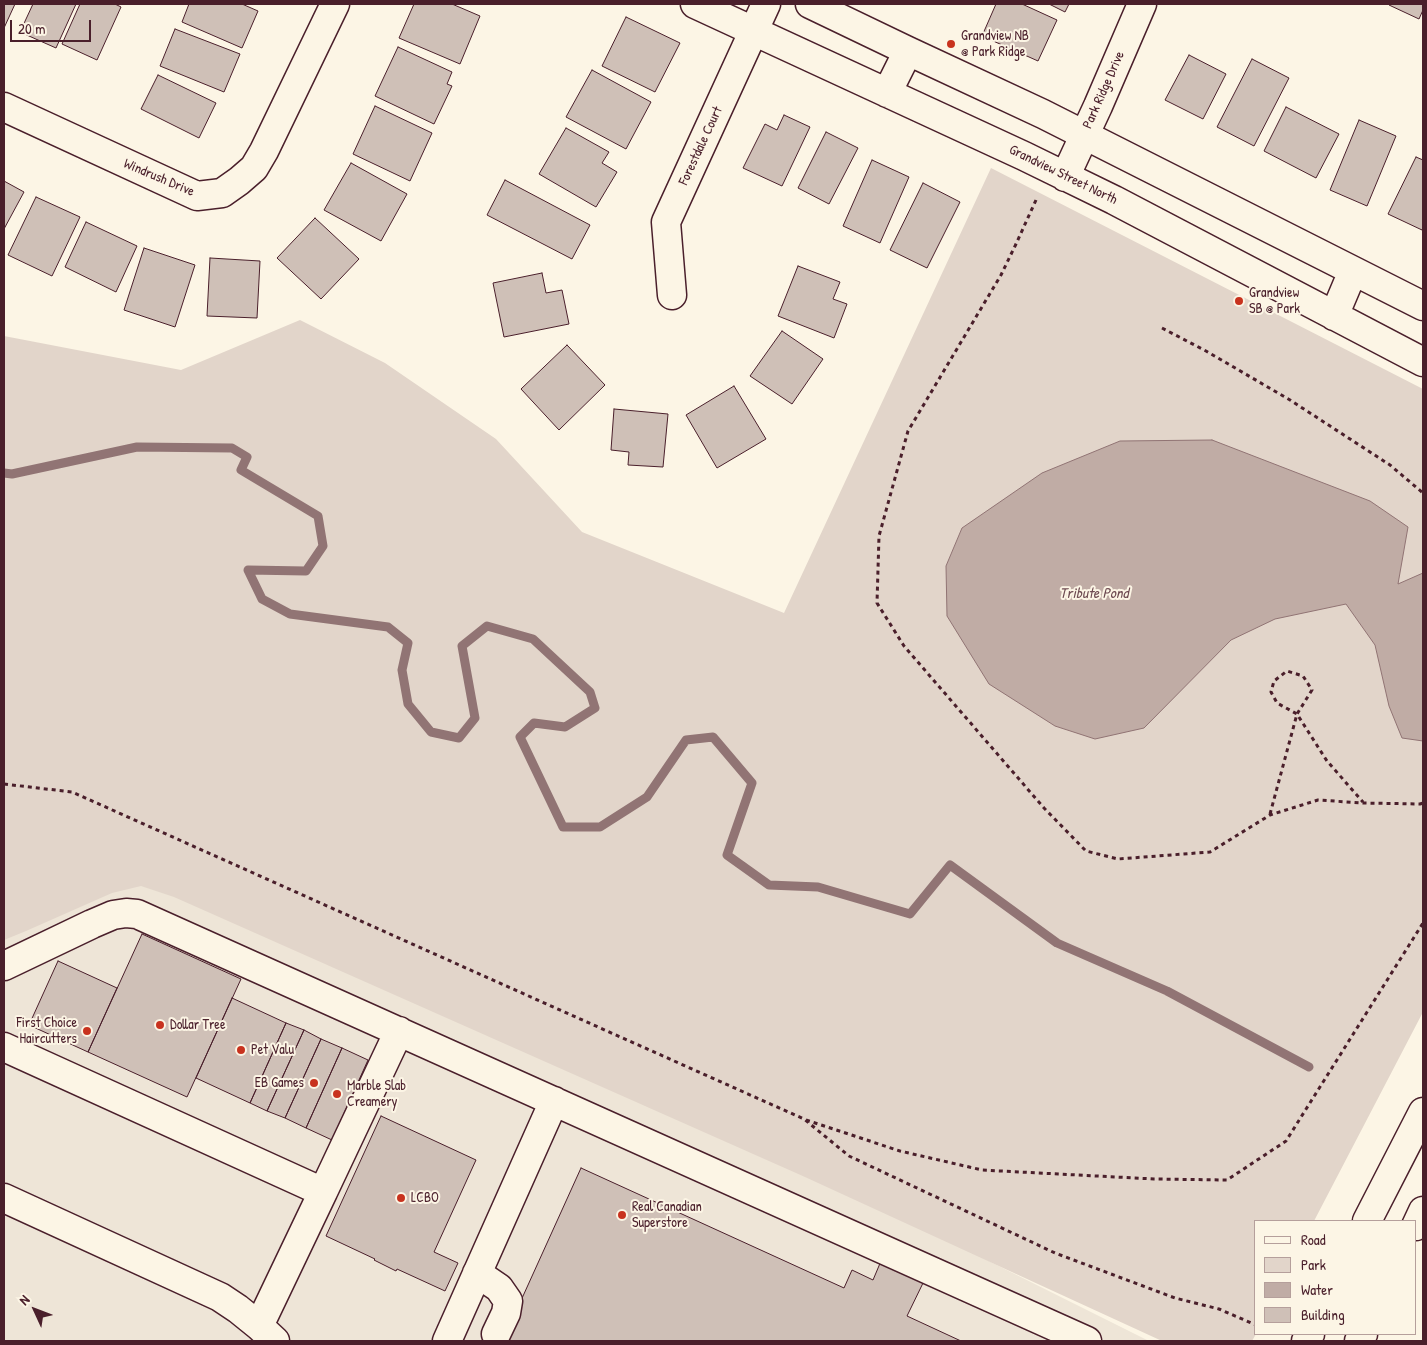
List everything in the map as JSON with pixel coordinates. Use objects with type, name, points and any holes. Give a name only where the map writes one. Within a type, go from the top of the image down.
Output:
[{"type":"street","name":"Windrush Drive","points":[[4,107],[197,196],[222,193],[254,168],[335,4]]},
{"type":"street","name":"Grandview Street North","points":[[695,4],[1024,156],[1114,200],[1423,362]]},
{"type":"street","name":"Forestdale Court","points":[[672,295],[666,222],[766,4]]},
{"type":"street","points":[[810,4],[1084,134],[1423,306]]},
{"type":"street","name":"Park Ridge Drive","points":[[1065,177],[1142,4]]},
{"type":"street","points":[[887,93],[908,51]]},
{"type":"street","points":[[1334,316],[1353,271]]},
{"type":"street","points":[[4,966],[112,915],[137,914],[1087,1341]]},
{"type":"street","points":[[4,1198],[220,1297],[238,1309],[267,1334],[322,1192],[399,1031]]},
{"type":"street","points":[[4,1047],[322,1192]]},
{"type":"street","points":[[447,1341],[554,1101]]},
{"type":"street","points":[[1368,1220],[1423,1112]]},
{"type":"street","points":[[1417,1224],[1423,1211]]},
{"type":"street","points":[[477,1273],[498,1288],[508,1301],[506,1313],[496,1334]]},
{"type":"path","points":[[1036,200],[1000,274],[908,431],[879,536],[876,603],[904,646],[1044,808],[1086,850],[1118,860],[1210,852],[1270,815],[1318,800],[1423,803]]},
{"type":"path","points":[[1162,328],[1206,351],[1304,409],[1390,464],[1423,493]]},
{"type":"path","points":[[1270,815],[1297,714],[1312,690],[1303,676],[1287,671],[1274,681],[1271,692],[1277,703],[1297,714],[1327,761],[1363,802]]},
{"type":"path","points":[[4,784],[72,792],[804,1119],[900,1151],[982,1170],[1227,1180],[1286,1141],[1423,923]]},
{"type":"path","points":[[804,1119],[849,1156],[1056,1253],[1175,1298],[1219,1309],[1254,1324]]},
{"type":"shaded area","points":[[4,813],[153,844],[1149,1341],[4,1341]]},
{"type":"green space","points":[[991,168],[1423,389],[1423,1012],[1315,1220],[1254,1220],[1255,1335],[1252,1341],[1162,1341],[805,1177],[174,897],[141,886],[112,893],[4,940],[4,336],[181,370],[300,320],[385,363],[496,439],[582,532],[784,613]]},
{"type":"water","name":"Tribute Pond","points":[[1212,440],[1370,501],[1408,527],[1398,584],[1423,573],[1423,741],[1402,738],[1389,706],[1375,645],[1346,604],[1275,619],[1231,640],[1144,728],[1095,739],[1055,726],[989,684],[947,616],[946,566],[962,528],[1042,473],[1120,441]]},
{"type":"building","points":[[4,4],[15,4],[4,28]]},
{"type":"building","points":[[33,4],[76,4],[56,48],[20,32]]},
{"type":"building","points":[[80,4],[115,4],[121,7],[97,60],[62,44]]},
{"type":"building","points":[[189,4],[242,4],[258,11],[242,48],[182,22]]},
{"type":"building","points":[[414,4],[452,4],[480,16],[460,64],[399,38]]},
{"type":"building","points":[[996,4],[1022,4],[1057,20],[1038,61],[982,36]]},
{"type":"building","points":[[1049,4],[1069,4],[1065,12]]},
{"type":"building","points":[[1389,4],[1423,4],[1423,10],[1419,19]]},
{"type":"building","points":[[626,17],[680,43],[655,92],[602,66]]},
{"type":"building","points":[[175,29],[240,54],[224,92],[160,66]]},
{"type":"building","points":[[398,47],[452,72],[447,84],[452,86],[434,124],[375,96]]},
{"type":"building","points":[[1189,55],[1226,74],[1203,119],[1165,100]]},
{"type":"building","points":[[1252,59],[1289,78],[1254,146],[1217,127]]},
{"type":"building","points":[[592,70],[651,102],[626,149],[566,117]]},
{"type":"building","points":[[158,75],[216,103],[199,138],[141,109]]},
{"type":"building","points":[[375,106],[432,133],[410,181],[353,154]]},
{"type":"building","points":[[1286,107],[1339,134],[1316,178],[1264,151]]},
{"type":"building","points":[[784,115],[810,127],[782,186],[743,168],[765,124],[777,130]]},
{"type":"building","points":[[1359,120],[1396,136],[1367,206],[1330,190]]},
{"type":"building","points":[[566,128],[609,152],[602,163],[617,172],[596,207],[539,174]]},
{"type":"building","points":[[826,132],[858,148],[829,204],[798,188]]},
{"type":"building","points":[[1416,157],[1423,160],[1422,230],[1388,214]]},
{"type":"building","points":[[872,160],[909,177],[880,243],[843,226]]},
{"type":"building","points":[[351,163],[407,194],[381,241],[324,210]]},
{"type":"building","points":[[505,180],[590,225],[572,259],[487,215]]},
{"type":"building","points":[[4,181],[24,192],[4,229]]},
{"type":"building","points":[[923,183],[960,202],[927,268],[890,250]]},
{"type":"building","points":[[36,197],[80,217],[52,276],[8,255]]},
{"type":"building","points":[[315,218],[359,259],[321,299],[277,258]]},
{"type":"building","points":[[86,222],[137,246],[116,292],[65,267]]},
{"type":"building","points":[[144,248],[195,265],[175,327],[124,310]]},
{"type":"building","points":[[210,258],[260,261],[257,318],[207,316]]},
{"type":"building","points":[[798,266],[840,282],[833,299],[847,304],[834,338],[778,316]]},
{"type":"building","points":[[542,273],[546,293],[562,290],[569,324],[504,337],[493,283]]},
{"type":"building","points":[[782,331],[823,359],[792,404],[750,376]]},
{"type":"building","points":[[567,345],[605,385],[559,430],[521,389]]},
{"type":"building","points":[[734,386],[766,439],[717,468],[686,415]]},
{"type":"building","points":[[614,409],[668,414],[663,467],[628,465],[629,452],[611,450]]},
{"type":"building","name":"Dollar Tree","points":[[142,934],[241,979],[187,1097],[88,1052]]},
{"type":"building","points":[[58,961],[117,988],[88,1052],[29,1025]]},
{"type":"building","name":"Pet Valu","points":[[232,998],[286,1023],[250,1103],[196,1078]]},
{"type":"building","points":[[286,1023],[304,1030],[267,1111],[250,1103]]},
{"type":"building","points":[[304,1030],[321,1039],[285,1118],[267,1111]]},
{"type":"building","name":"EB Games","points":[[321,1039],[342,1048],[306,1128],[285,1118]]},
{"type":"building","name":"Marble Slab Creamery","points":[[342,1048],[368,1060],[332,1140],[306,1128]]},
{"type":"building","name":"LCBO","points":[[381,1116],[476,1160],[434,1252],[458,1263],[445,1291],[397,1269],[396,1271],[326,1236]]},
{"type":"building","name":"Real Canadian Superstore","points":[[581,1168],[844,1288],[852,1270],[873,1280],[881,1261],[924,1281],[907,1316],[961,1341],[482,1341],[487,1330],[504,1338]]},
{"type":"waterway","points":[[4,473],[12,474],[137,447],[232,448],[247,457],[241,470],[318,516],[323,546],[306,571],[248,570],[262,599],[290,614],[388,627],[408,643],[402,670],[408,704],[431,732],[459,738],[475,718],[462,646],[487,626],[533,639],[590,692],[595,708],[565,727],[534,723],[520,737],[563,827],[600,827],[647,797],[686,740],[713,737],[752,783],[727,855],[769,885],[818,887],[910,914],[950,865],[1057,943],[1167,991],[1309,1067]]},
{"type":"place","name":"Grandview NB @ Park Ridge","points":[[951,44]]},
{"type":"place","name":"Grandview SB @ Park","points":[[1239,301]]},
{"type":"place","name":"Dollar Tree","points":[[160,1025]]},
{"type":"place","name":"First Choice Haircutters","points":[[87,1031]]},
{"type":"place","name":"Pet Valu","points":[[241,1050]]},
{"type":"place","name":"EB Games","points":[[314,1083]]},
{"type":"place","name":"Marble Slab Creamery","points":[[337,1094]]},
{"type":"place","name":"LCBO","points":[[401,1198]]},
{"type":"place","name":"Real Canadian Superstore","points":[[622,1215]]}]
